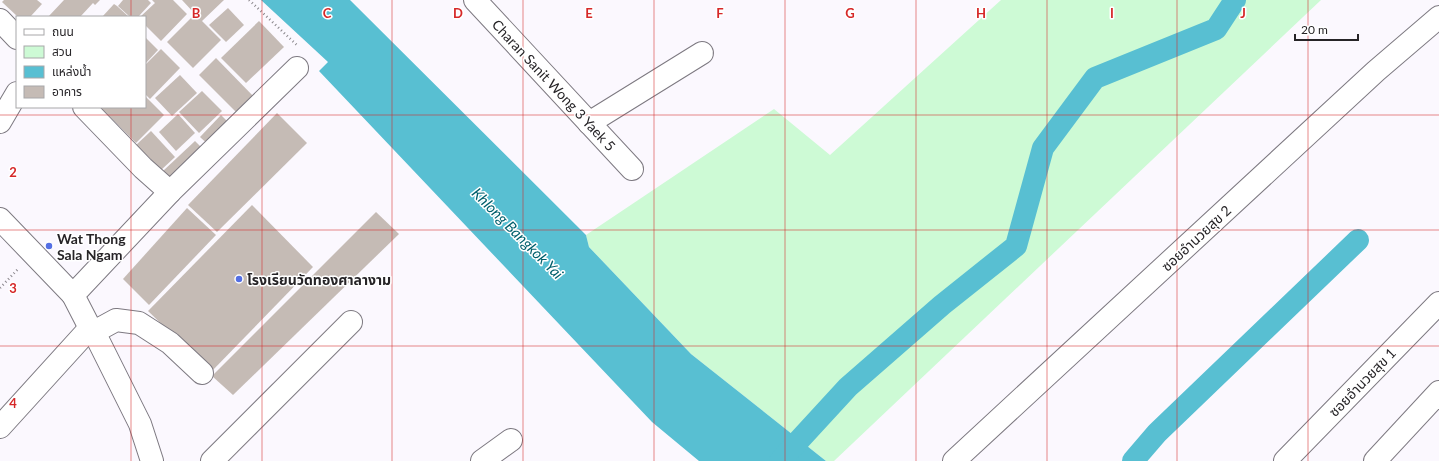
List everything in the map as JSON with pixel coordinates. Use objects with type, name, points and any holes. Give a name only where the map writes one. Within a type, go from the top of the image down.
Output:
[{"type":"street","name":"Charan Sanit Wong 3 Yaek 5","points":[[486,4],[632,169]]},
{"type":"street","name":"ซอยอำนวยสุข 2","points":[[954,461],[1376,71],[1439,17]]},
{"type":"street","points":[[0,20],[16,37]]},
{"type":"street","points":[[589,122],[702,53]]},
{"type":"street","points":[[73,295],[170,192],[297,68]]},
{"type":"street","points":[[0,122],[16,95]]},
{"type":"street","points":[[85,108],[143,168],[170,192]]},
{"type":"street","points":[[0,219],[73,295],[140,424],[152,461]]},
{"type":"street","name":"ซอยอำนวยสุข 1","points":[[1285,461],[1439,303]]},
{"type":"street","points":[[0,427],[92,330],[116,320],[139,323],[170,343],[202,373]]},
{"type":"street","points":[[212,461],[352,322]]},
{"type":"street","points":[[1376,461],[1439,392]]},
{"type":"street","points":[[482,461],[512,440]]},
{"type":"path","points":[[249,0],[299,47]]},
{"type":"path","points":[[0,288],[34,254]]},
{"type":"green space","points":[[1001,0],[1321,0],[834,461],[826,461],[691,354],[589,247],[586,235],[774,109],[830,155]]},
{"type":"water","name":"Khlong Bangkok Yai","points":[[261,0],[350,0],[586,235],[589,247],[691,354],[826,461],[699,461],[652,422],[319,71],[328,62]]},
{"type":"building","points":[[4,0],[37,0],[42,4],[31,16],[17,16],[2,2]]},
{"type":"building","points":[[64,0],[100,0],[95,5],[93,3],[81,16],[49,16]]},
{"type":"building","points":[[123,0],[148,0],[151,3],[139,16],[129,16],[118,6]]},
{"type":"building","points":[[152,0],[173,0],[187,14],[161,41],[146,26],[146,16],[141,16],[155,3]]},
{"type":"building","points":[[182,0],[224,0],[202,21],[221,40],[193,68],[167,42],[195,14]]},
{"type":"building","points":[[114,4],[128,16],[103,16]]},
{"type":"building","points":[[228,8],[244,25],[226,42],[209,25]]},
{"type":"building","points":[[259,21],[284,47],[246,83],[221,58]]},
{"type":"building","points":[[146,38],[158,50],[146,63]]},
{"type":"building","points":[[161,49],[180,68],[150,99],[146,95],[146,64]]},
{"type":"building","points":[[216,58],[256,99],[239,115],[199,75]]},
{"type":"building","points":[[180,75],[197,93],[172,116],[155,98]]},
{"type":"building","points":[[202,91],[222,111],[199,133],[179,112]]},
{"type":"building","points":[[146,97],[164,115],[136,143],[101,108],[146,108]]},
{"type":"building","points":[[277,113],[307,143],[217,232],[188,205]]},
{"type":"building","points":[[178,114],[195,133],[176,151],[159,132]]},
{"type":"building","points":[[221,115],[233,127],[212,148],[200,137]]},
{"type":"building","points":[[151,131],[175,157],[159,172],[135,146]]},
{"type":"building","points":[[195,141],[207,153],[175,184],[163,171]]},
{"type":"building","points":[[252,205],[313,267],[211,372],[148,311]]},
{"type":"building","points":[[187,208],[216,235],[149,305],[123,279]]},
{"type":"building","points":[[376,212],[399,234],[233,395],[212,376]]},
{"type":"waterway","points":[[780,461],[848,387],[942,305],[1016,246],[1043,148],[1095,78],[1216,29],[1235,0]]},
{"type":"waterway","points":[[1133,461],[1157,433],[1358,240]]},
{"type":"place","name":"Wat Thong Sala Ngam","points":[[49,246]]},
{"type":"place","name":"โรงเรียนวัดทองศาลางาม","points":[[239,279]]}]
